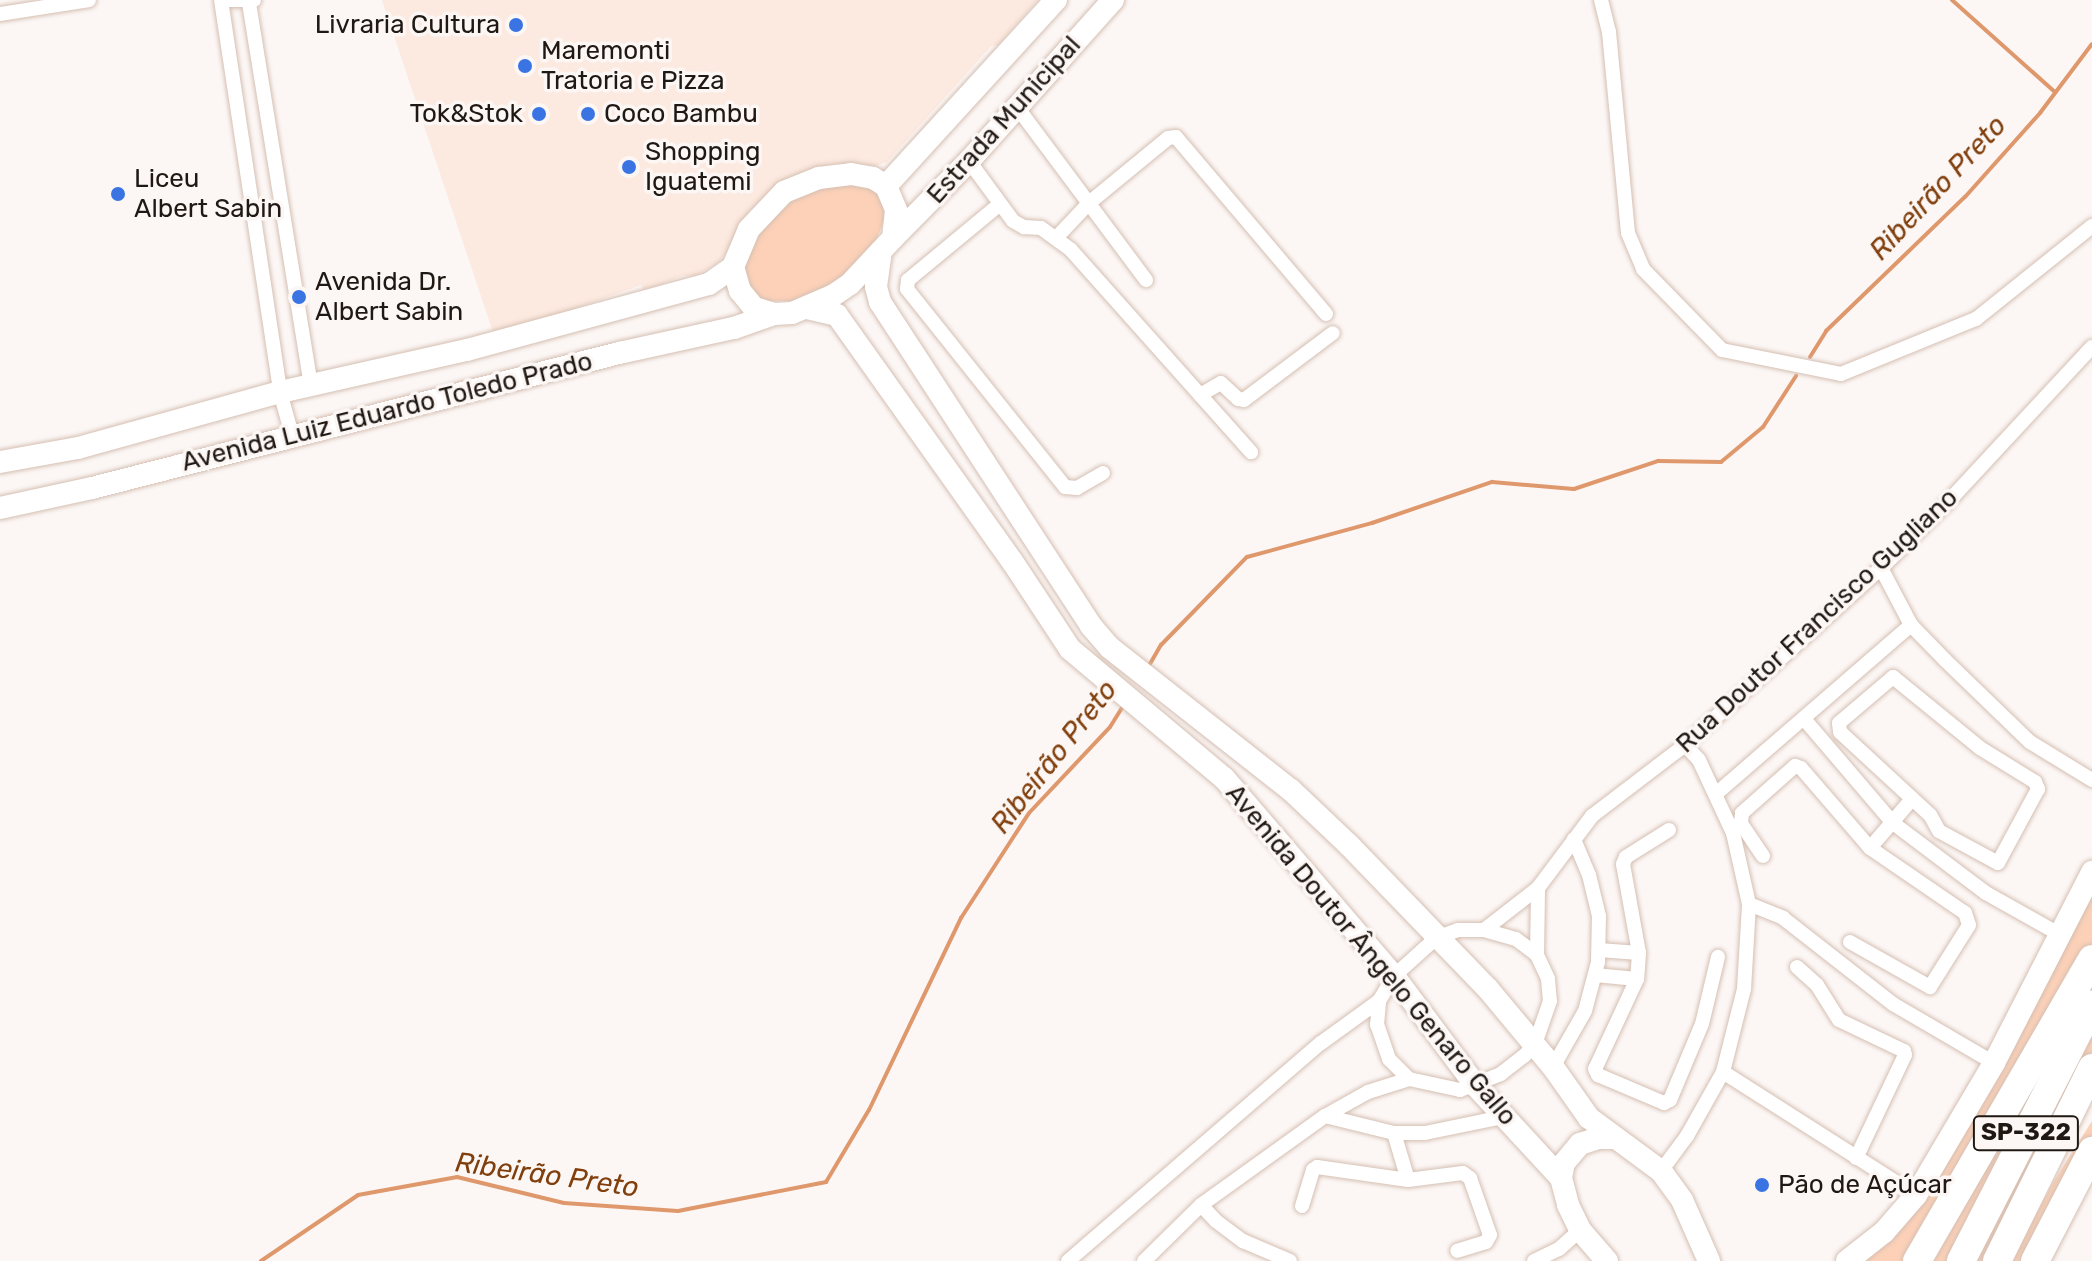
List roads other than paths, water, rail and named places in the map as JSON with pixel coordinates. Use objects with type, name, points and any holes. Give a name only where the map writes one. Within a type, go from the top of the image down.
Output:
[{"type":"highway","points":[[1917,1261],[2092,959]]},
{"type":"highway","name":"SP-322","points":[[1961,1261],[2092,1005]]},
{"type":"highway","name":"SP-322","points":[[1998,1261],[2092,1068]]},
{"type":"highway","points":[[1998,1261],[2092,1109]]},
{"type":"highway","points":[[2035,1261],[2092,1151]]},
{"type":"main road","name":"Estrada Municipal","points":[[886,186],[1056,0]]},
{"type":"main road","name":"Estrada Municipal","points":[[887,245],[969,161],[1113,0]]},
{"type":"main road","points":[[851,174],[873,178],[886,186],[896,210],[887,245],[850,284],[807,308],[774,314],[754,308],[745,299],[733,267],[749,229],[784,192],[819,178],[851,174]]},
{"type":"main road","name":"Avenida Doutor Ângelo Genaro Gallo","points":[[887,245],[876,287],[880,302],[1091,626],[1133,666],[1291,790],[1488,989],[1535,1044],[1589,1118],[1661,1171],[1682,1200],[1695,1236],[1709,1261]]},
{"type":"main road","name":"Avenida Luiz Eduardo Toledo Prado","points":[[0,462],[78,448],[280,392],[467,350],[709,284],[733,267]]},
{"type":"main road","name":"Avenida Doutor Ângelo Genaro Gallo","points":[[807,308],[837,315],[1012,561],[1070,649],[1224,778],[1394,976],[1476,1086],[1561,1178],[1568,1205],[1580,1230],[1607,1261]]},
{"type":"main road","name":"Avenida Luiz Eduardo Toledo Prado","points":[[0,508],[92,488],[466,391],[734,328],[774,314]]},
{"type":"main road","points":[[466,391],[456,387],[451,374],[454,363],[467,350]]},
{"type":"main road","points":[[1847,1261],[1884,1232],[1916,1195],[1994,1063],[2092,872]]},
{"type":"main road","points":[[1561,1178],[1564,1163],[1580,1144],[1598,1138],[1615,1138]]},
{"type":"main road","points":[[1694,1261],[1695,1236]]},
{"type":"street","points":[[0,14],[89,0]]},
{"type":"street","points":[[221,0],[280,392],[292,435]]},
{"type":"street","points":[[229,0],[252,1],[311,385]]},
{"type":"street","points":[[1601,0],[1609,32],[1628,233],[1643,269],[1722,350],[1841,374],[1976,319],[2092,226]]},
{"type":"street","points":[[1017,107],[1146,280]]},
{"type":"street","points":[[1057,237],[1089,203],[1168,138],[1176,137],[1326,314]]},
{"type":"street","points":[[969,161],[1013,221],[1024,227],[1041,228],[1057,237],[1251,452]]},
{"type":"street","points":[[1000,204],[908,280],[907,289],[1065,487],[1077,488],[1103,473]]},
{"type":"street","points":[[1200,395],[1221,383],[1238,399],[1244,400],[1333,333]]},
{"type":"street","name":"Rua Doutor Francisco Gugliano","points":[[1484,930],[1538,888],[1592,816],[1685,745],[1881,568],[1947,503],[2092,347]]},
{"type":"street","points":[[1881,568],[1911,625],[2030,742],[2092,780]]},
{"type":"street","points":[[1717,793],[1805,720],[1911,625]]},
{"type":"street","points":[[1893,677],[1980,748],[2037,786],[1998,863],[1939,831],[1930,815],[1838,728],[1893,677]]},
{"type":"street","points":[[1805,720],[1893,823],[1986,893],[2059,934]]},
{"type":"street","points":[[1661,1171],[1687,1136],[1723,1072],[1744,989],[1749,904],[1733,833],[1717,793],[1699,760],[1685,745]]},
{"type":"street","points":[[1763,856],[1741,823],[1742,813],[1795,766],[1801,768],[1870,848],[1965,913],[1969,925],[1933,985],[1927,988],[1850,942]]},
{"type":"street","points":[[1870,848],[1912,799]]},
{"type":"street","points":[[1912,838],[1930,815]]},
{"type":"street","points":[[1669,830],[1626,857],[1623,864],[1639,953],[1637,979],[1595,1073],[1664,1103],[1670,1100],[1702,1024],[1718,957]]},
{"type":"street","points":[[1553,1067],[1585,1011],[1599,950],[1599,916],[1589,875],[1574,839]]},
{"type":"street","points":[[1379,1001],[1377,1025],[1381,1044],[1389,1059],[1409,1079],[1443,1089],[1476,1086],[1501,1074],[1535,1044],[1550,1001],[1548,979],[1537,955],[1538,888]]},
{"type":"street","points":[[1749,904],[1783,918],[1893,1004],[1994,1063]]},
{"type":"street","points":[[1068,1261],[1321,1043],[1379,1001],[1394,976],[1436,938],[1458,930],[1484,930],[1516,939],[1537,955]]},
{"type":"street","points":[[1599,950],[1639,953]]},
{"type":"street","points":[[1797,967],[1817,985],[1832,1014],[1839,1020],[1904,1051],[1905,1055],[1856,1158]]},
{"type":"street","points":[[1595,975],[1637,979]]},
{"type":"street","points":[[1723,1072],[1916,1195]]},
{"type":"street","points":[[1144,1261],[1201,1205],[1325,1116],[1368,1092],[1409,1079]]},
{"type":"street","points":[[1325,1116],[1394,1133],[1425,1133],[1503,1117]]},
{"type":"street","points":[[1394,1133],[1408,1180]]},
{"type":"street","points":[[1302,1206],[1313,1170],[1317,1167],[1408,1180],[1463,1173],[1470,1178],[1489,1238],[1457,1251]]},
{"type":"street","points":[[1201,1205],[1243,1241],[1290,1261]]},
{"type":"street","points":[[1534,1261],[1559,1249],[1580,1230]]},
{"type":"waterway","points":[[1952,0],[2055,92]]},
{"type":"waterway","name":"Ribeirão Preto","points":[[1810,357],[1826,331],[1965,197],[2040,113],[2092,44]]},
{"type":"waterway","name":"Ribeirão Preto","points":[[1147,669],[1161,645],[1247,557],[1372,523],[1492,482],[1574,489],[1658,461],[1721,462],[1763,427],[1796,376]]},
{"type":"waterway","name":"Ribeirão Preto","points":[[261,1261],[358,1195],[457,1177],[564,1203],[678,1211],[826,1182],[869,1110],[961,918],[1029,813],[1110,727],[1125,703]]},
{"type":"place","name":"Livraria Cultura","points":[[516,25]]},
{"type":"place","name":"Maremonti Tratoria e Pizza","points":[[525,66]]},
{"type":"place","name":"Tok&Stok","points":[[539,114]]},
{"type":"place","name":"Coco Bambu","points":[[588,114]]},
{"type":"place","name":"Shopping Iguatemi","points":[[629,167]]},
{"type":"place","name":"Liceu Albert Sabin","points":[[118,194]]},
{"type":"place","name":"Avenida Dr. Albert Sabin","points":[[299,297]]},
{"type":"place","name":"Pão de Açúcar","points":[[1762,1185]]}]
